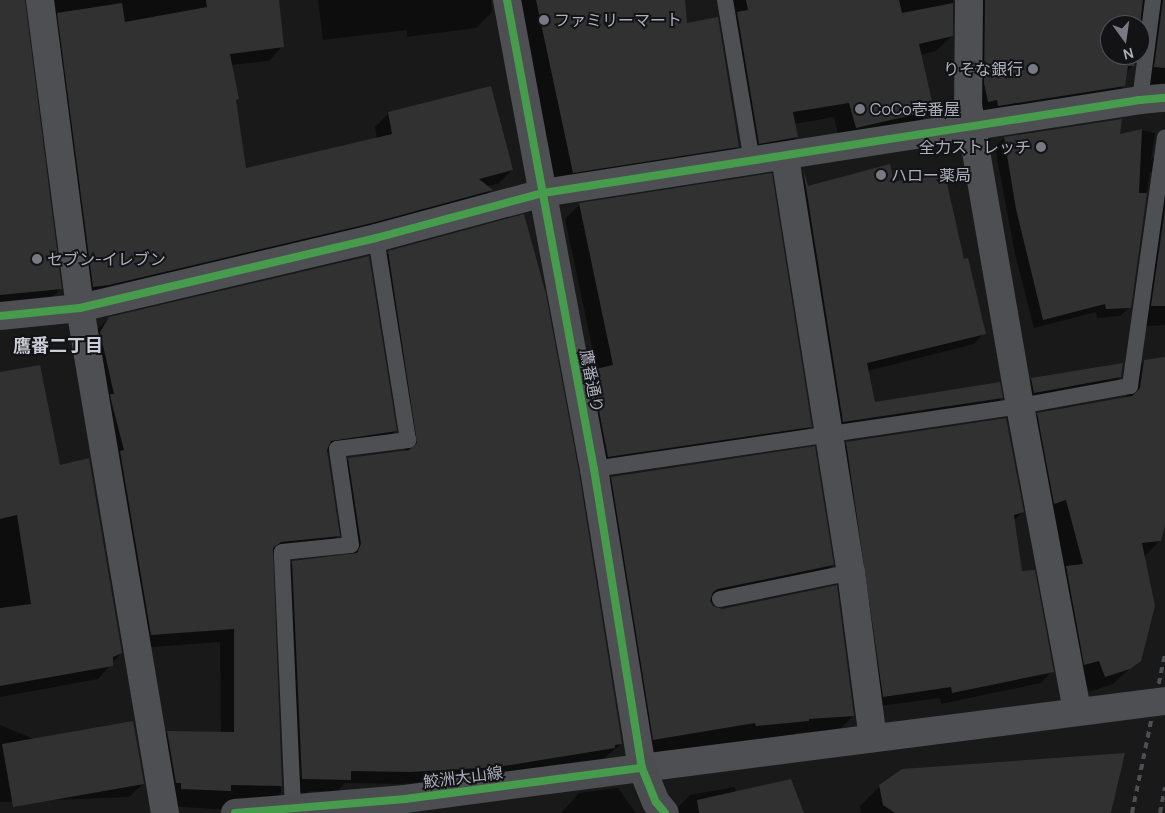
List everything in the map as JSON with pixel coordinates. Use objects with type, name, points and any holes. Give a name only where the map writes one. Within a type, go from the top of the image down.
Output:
[{"type":"main road","name":"鮫洲大山線","points":[[235,813],[293,808],[406,806],[642,768]]},
{"type":"main road","points":[[642,768],[656,802],[665,813]]},
{"type":"street","points":[[40,0],[80,308],[165,813]]},
{"type":"street","name":"鷹番通り","points":[[507,0],[594,469],[642,768]]},
{"type":"street","points":[[969,0],[968,105],[1020,406],[1077,712]]},
{"type":"street","points":[[0,316],[80,308],[376,238],[543,194],[1152,99]]},
{"type":"street","points":[[785,157],[851,572],[873,738]]},
{"type":"street","points":[[642,768],[1165,701]]},
{"type":"lane","points":[[725,0],[752,161]]},
{"type":"lane","points":[[1152,99],[1153,0]]},
{"type":"lane","points":[[594,469],[1020,406],[1130,386],[1165,137]]},
{"type":"lane","points":[[293,808],[282,552],[350,545],[337,449],[408,440],[376,238]]},
{"type":"lane","points":[[720,599],[851,572]]},
{"type":"building","points":[[0,0],[25,0],[62,289],[0,295]]},
{"type":"building","points":[[206,0],[279,0],[284,47],[230,54],[239,99],[236,100],[246,168],[392,134],[388,112],[491,86],[513,170],[479,179],[493,190],[372,223],[109,285],[93,287],[57,13],[122,3],[125,22],[207,7]]},
{"type":"building","points":[[536,0],[685,0],[687,23],[718,17],[739,147],[573,173]]},
{"type":"building","points":[[746,0],[899,0],[902,13],[953,3],[953,36],[919,44],[934,110],[856,128],[849,103],[793,112],[798,137],[759,144],[737,12],[748,10]]},
{"type":"building","points":[[985,0],[1143,0],[1141,15],[1100,15],[1100,65],[1134,65],[1128,66],[1125,86],[998,106],[997,100],[988,102],[984,83]]},
{"type":"building","points":[[1163,0],[1165,0],[1165,68],[1154,67]]},
{"type":"building","points":[[1122,119],[1120,134],[1142,129],[1139,193],[1147,193],[1131,308],[1106,309],[1105,304],[1043,320],[1016,209],[1004,137]]},
{"type":"building","points":[[890,164],[894,182],[944,170],[964,259],[968,258],[986,334],[867,363],[875,402],[1000,382],[1003,398],[843,422],[803,168],[808,186]]},
{"type":"building","points":[[772,173],[812,427],[608,457],[591,370],[613,365],[579,203]]},
{"type":"building","points":[[1165,209],[1165,306],[1151,306]]},
{"type":"building","points":[[524,214],[546,294],[579,472],[622,744],[615,745],[615,748],[498,767],[410,772],[351,771],[351,780],[302,779],[292,561],[357,553],[361,544],[348,458],[409,450],[417,443],[388,251]]},
{"type":"building","points":[[369,256],[397,431],[331,441],[327,450],[340,536],[281,542],[273,548],[282,786],[231,785],[231,791],[181,789],[181,783],[176,783],[167,731],[234,732],[234,629],[151,635],[120,451],[124,450],[111,400],[110,394],[114,394],[100,332],[109,317]]},
{"type":"building","points":[[1165,357],[1165,525],[1161,541],[1142,543],[1155,606],[1141,661],[1130,669],[1105,677],[1099,661],[1084,665],[1066,566],[1083,564],[1066,500],[1054,504],[1037,413],[1132,396],[1140,388],[1144,360]]},
{"type":"building","points":[[1123,363],[1121,377],[1034,393],[1031,378]]},
{"type":"building","points":[[40,365],[60,465],[89,458],[122,653],[113,657],[113,666],[0,686],[0,608],[31,604],[17,515],[0,519],[0,372]]},
{"type":"building","points":[[1006,418],[1024,512],[1014,515],[1022,571],[1035,570],[1054,672],[952,693],[951,687],[883,697],[846,442]]},
{"type":"building","points":[[815,446],[834,565],[718,589],[713,592],[710,601],[713,606],[722,609],[837,585],[854,716],[809,719],[809,721],[756,726],[755,723],[653,740],[611,477]]},
{"type":"building","points":[[133,721],[144,784],[13,807],[2,744]]},
{"type":"building","points":[[1125,753],[1111,813],[895,813],[883,805],[879,785],[902,769]]},
{"type":"building","points":[[791,779],[804,813],[699,813],[697,800]]},
{"type":"railway","points":[[1132,813],[1165,653]]},
{"type":"railway","points":[[1160,813],[1165,787]]},
{"type":"cycle path","points":[[507,0],[594,469],[642,768],[656,802],[665,813]]},
{"type":"cycle path","points":[[0,316],[80,308],[376,238],[543,193],[1140,100],[1165,98]]},
{"type":"cycle path","points":[[235,813],[405,799],[642,768]]},
{"type":"place","name":"ファミリーマート","points":[[544,20]]},
{"type":"place","name":"りそな銀行","points":[[1033,69]]},
{"type":"place","name":"CoCo壱番屋","points":[[860,109]]},
{"type":"place","name":"全力ストレッチ","points":[[1041,147]]},
{"type":"place","name":"ハロー薬局","points":[[881,175]]},
{"type":"place","name":"セブン-イレブン","points":[[37,259]]},
{"type":"district","name":"鷹番二丁目","points":[[58,345]]}]
